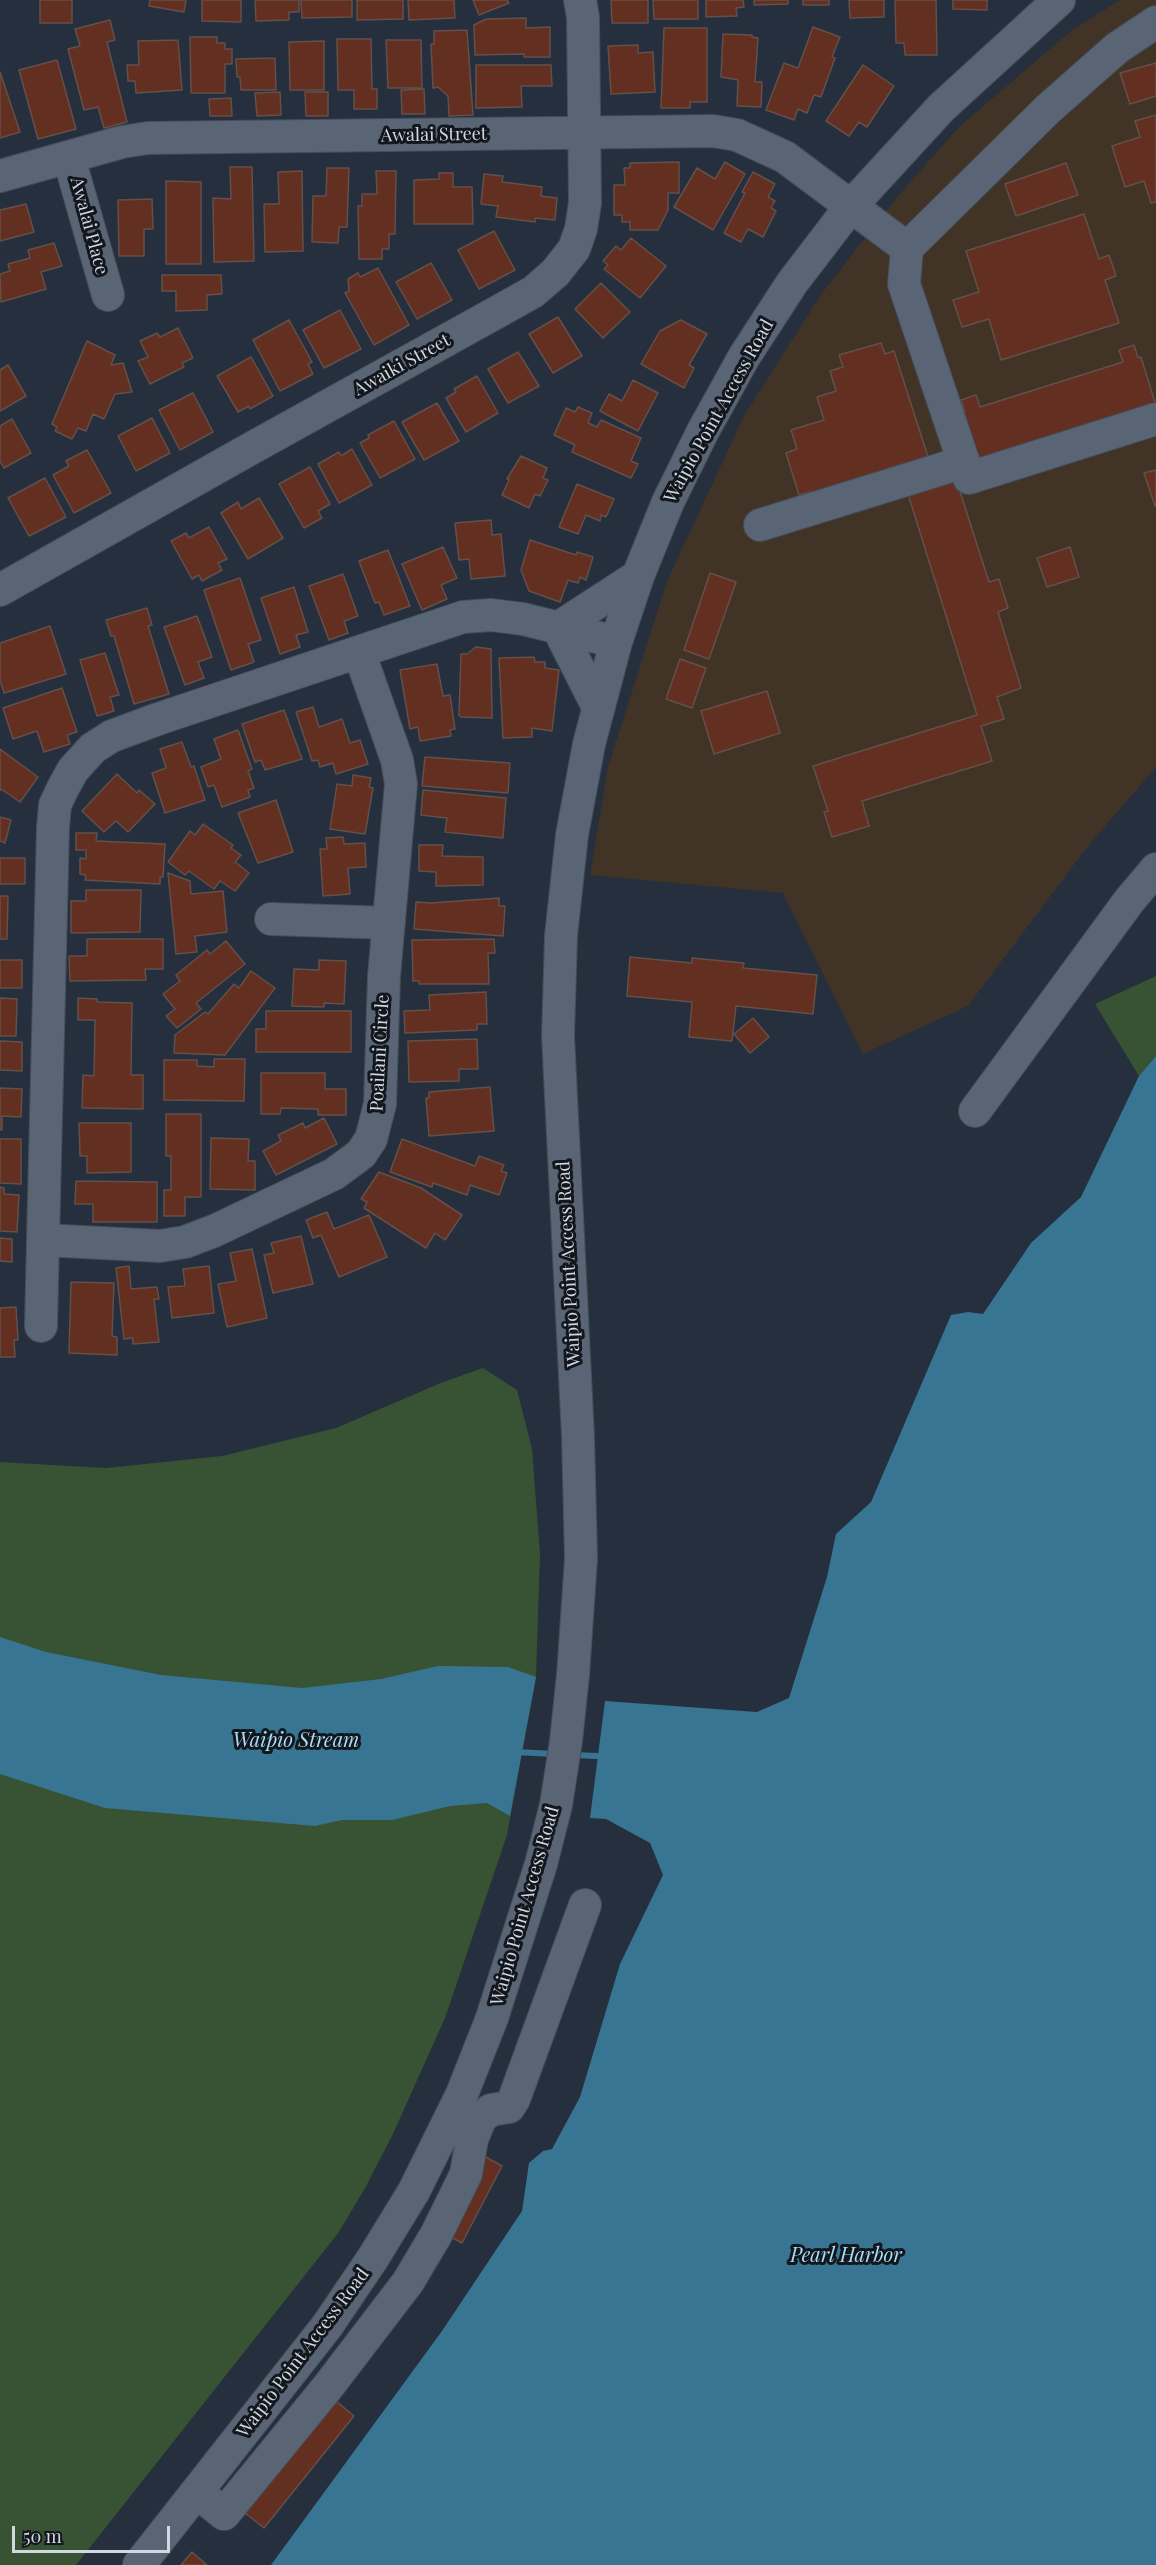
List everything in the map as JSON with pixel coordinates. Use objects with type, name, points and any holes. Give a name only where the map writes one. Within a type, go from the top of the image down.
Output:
[{"type":"street","name":"Awaiki Street","points":[[1,587],[533,292],[565,263],[574,249],[581,229],[585,202],[583,17],[580,0]]},
{"type":"street","name":"Waipio Point Access Road","points":[[139,2565],[327,2326],[373,2258],[414,2191],[462,2094],[492,2018],[520,1937],[556,1805],[573,1675],[581,1559],[579,1470],[558,1036],[561,936],[572,835],[598,707],[638,576],[668,502],[744,357],[792,283],[851,206],[941,108],[1059,0]]},
{"type":"street","points":[[1156,22],[1117,48],[1048,109],[907,248],[904,284],[969,478],[1156,419]]},
{"type":"street","name":"Awalai Street","points":[[0,176],[122,142],[148,138],[713,132],[738,135],[785,156],[907,248]]},
{"type":"street","name":"Awalai Place","points":[[69,158],[108,295]]},
{"type":"street","points":[[760,525],[964,462]]},
{"type":"street","points":[[558,628],[638,576]]},
{"type":"street","points":[[41,1326],[53,827],[56,805],[74,770],[93,748],[112,736],[463,617],[491,615],[523,619],[616,642]]},
{"type":"street","points":[[558,628],[598,707]]},
{"type":"street","name":"Poailani Circle","points":[[43,1240],[160,1246],[185,1242],[214,1231],[334,1174],[361,1154],[371,1138],[380,1104],[384,976],[401,784],[397,760],[359,652]]},
{"type":"street","points":[[975,1112],[1129,901],[1156,869]]},
{"type":"street","points":[[272,920],[389,923]]},
{"type":"street","points":[[197,2492],[224,2514],[327,2388],[408,2282],[436,2235],[466,2174],[472,2139],[481,2117],[491,2110],[509,2107],[514,2099],[585,1905]]},
{"type":"street","points":[[373,2258],[408,2282]]},
{"type":"shaded area","points":[[1120,0],[1156,0],[1156,767],[1088,846],[968,1006],[863,1054],[783,893],[590,875],[608,767],[667,581],[745,414],[822,293],[898,196],[959,127],[1072,30]]},
{"type":"green space","points":[[1156,976],[1156,1056],[1139,1076],[1095,1004]]},
{"type":"green space","points":[[483,1368],[517,1390],[532,1449],[540,1554],[536,1677],[507,1835],[445,2018],[392,2136],[339,2232],[76,2565],[0,2565],[0,1462],[106,1468],[222,1456],[336,1428],[443,1382]]},
{"type":"water","name":"Pearl Harbor","points":[[1156,1056],[1156,2565],[271,2565],[442,2331],[522,2211],[529,2163],[543,2151],[552,2149],[580,2097],[620,1964],[663,1875],[650,1843],[606,1819],[590,1818],[605,1701],[757,1712],[789,1698],[827,1577],[836,1534],[871,1502],[951,1315],[968,1312],[983,1314],[1031,1243],[1081,1197],[1139,1076]]},
{"type":"water","points":[[0,1637],[46,1652],[161,1675],[302,1688],[381,1679],[438,1666],[508,1667],[536,1677],[510,1816],[487,1803],[450,1806],[392,1820],[342,1820],[315,1826],[105,1808],[0,1774]]},
{"type":"building","points":[[40,0],[72,0],[72,23],[40,23]]},
{"type":"building","points":[[150,0],[186,0],[184,12],[149,6]]},
{"type":"building","points":[[202,0],[241,0],[241,22],[202,21]]},
{"type":"building","points":[[255,0],[299,0],[299,12],[289,12],[289,20],[256,21]]},
{"type":"building","points":[[301,0],[352,0],[352,17],[302,18]]},
{"type":"building","points":[[357,0],[403,0],[403,19],[357,20]]},
{"type":"building","points":[[408,0],[454,0],[455,18],[409,20]]},
{"type":"building","points":[[473,0],[507,0],[509,3],[479,15]]},
{"type":"building","points":[[611,0],[648,0],[648,23],[612,23]]},
{"type":"building","points":[[653,0],[698,0],[698,19],[654,19]]},
{"type":"building","points":[[706,0],[743,0],[744,7],[736,8],[737,16],[706,17]]},
{"type":"building","points":[[754,0],[788,0],[788,4],[754,5]]},
{"type":"building","points":[[803,0],[829,0],[829,5],[803,5]]},
{"type":"building","points":[[849,0],[884,0],[884,17],[850,18]]},
{"type":"building","points":[[895,0],[936,0],[937,55],[905,55],[904,43],[896,43]]},
{"type":"building","points":[[953,0],[987,0],[987,10],[953,9]]},
{"type":"building","points":[[526,18],[526,28],[550,27],[550,57],[524,57],[524,54],[475,55],[474,25],[486,19]]},
{"type":"building","points":[[110,20],[115,40],[107,42],[127,122],[104,128],[98,107],[84,110],[68,49],[80,46],[75,29]]},
{"type":"building","points":[[813,27],[840,37],[821,97],[814,95],[807,113],[798,109],[794,120],[766,110],[784,63],[798,68]]},
{"type":"building","points":[[664,28],[707,28],[707,102],[690,102],[690,108],[661,108]]},
{"type":"building","points":[[467,30],[473,115],[449,116],[448,96],[438,87],[433,88],[431,44],[434,44],[434,31]]},
{"type":"building","points":[[723,34],[752,35],[758,38],[755,82],[762,82],[761,107],[737,106],[738,80],[721,77]]},
{"type":"building","points":[[190,37],[217,37],[217,43],[225,43],[225,49],[232,49],[232,64],[225,64],[225,93],[191,93]]},
{"type":"building","points":[[337,39],[371,39],[372,89],[377,89],[377,109],[354,109],[354,90],[338,90]]},
{"type":"building","points":[[178,40],[182,90],[136,93],[135,81],[128,81],[127,65],[139,65],[138,41]]},
{"type":"building","points":[[386,40],[421,40],[422,88],[388,88]]},
{"type":"building","points":[[324,41],[324,90],[290,90],[289,42]]},
{"type":"building","points":[[638,45],[638,53],[653,52],[655,92],[611,94],[608,46]]},
{"type":"building","points":[[275,58],[276,90],[241,90],[240,77],[237,77],[236,59]]},
{"type":"building","points":[[57,60],[76,129],[38,139],[19,70]]},
{"type":"building","points":[[1156,63],[1156,96],[1130,104],[1120,73]]},
{"type":"building","points":[[476,65],[551,65],[552,86],[521,86],[522,107],[476,108]]},
{"type":"building","points":[[863,65],[894,86],[867,127],[859,122],[849,136],[826,121]]},
{"type":"building","points":[[0,72],[20,132],[0,138]]},
{"type":"building","points":[[424,89],[425,114],[402,114],[401,90]]},
{"type":"building","points":[[280,92],[281,115],[257,116],[255,93]]},
{"type":"building","points":[[305,92],[328,92],[328,116],[306,116]]},
{"type":"building","points":[[231,98],[232,116],[210,116],[209,99]]},
{"type":"building","points":[[1156,115],[1156,202],[1151,203],[1144,181],[1125,187],[1112,146],[1140,137],[1135,121]]},
{"type":"building","points":[[679,162],[679,193],[668,193],[668,210],[658,230],[630,230],[630,222],[622,222],[622,215],[614,215],[614,185],[625,185],[624,168],[630,168],[630,163]]},
{"type":"building","points":[[725,162],[745,174],[713,230],[674,207],[697,168],[715,179]]},
{"type":"building","points":[[1066,163],[1078,195],[1016,216],[1005,184]]},
{"type":"building","points":[[230,167],[252,167],[254,261],[214,262],[213,198],[231,199]]},
{"type":"building","points":[[327,168],[349,168],[347,227],[339,227],[338,243],[312,242],[313,196],[326,196]]},
{"type":"building","points":[[302,171],[303,251],[265,252],[264,204],[279,204],[278,172]]},
{"type":"building","points":[[376,171],[396,171],[395,234],[389,234],[389,249],[382,249],[382,259],[359,259],[358,206],[362,206],[362,194],[377,194]]},
{"type":"building","points":[[753,172],[775,184],[768,197],[775,201],[771,208],[776,211],[763,237],[748,229],[741,242],[724,233]]},
{"type":"building","points":[[439,173],[453,173],[453,187],[472,187],[473,224],[414,224],[414,180],[439,179]]},
{"type":"building","points":[[484,174],[503,176],[502,182],[542,187],[541,196],[557,198],[555,220],[535,218],[535,222],[496,217],[498,206],[481,204]]},
{"type":"building","points":[[166,181],[201,182],[201,264],[166,264]]},
{"type":"building","points":[[152,199],[153,229],[144,229],[144,256],[119,256],[118,200]]},
{"type":"building","points":[[26,204],[34,232],[0,241],[0,210]]},
{"type":"building","points":[[1084,214],[1099,259],[1109,255],[1116,276],[1105,280],[1119,323],[1001,360],[989,319],[962,327],[953,300],[979,292],[966,251]]},
{"type":"building","points":[[494,231],[515,270],[479,289],[458,250]]},
{"type":"building","points":[[631,238],[666,266],[640,298],[604,269],[608,265],[603,261],[616,246],[621,250]]},
{"type":"building","points":[[54,243],[62,266],[41,272],[46,289],[1,302],[0,274],[10,271],[8,264],[30,258],[28,250]]},
{"type":"building","points":[[431,263],[452,300],[417,319],[396,282]]},
{"type":"building","points":[[378,268],[409,325],[374,345],[345,293],[349,291],[348,279],[358,273],[360,277]]},
{"type":"building","points":[[162,275],[221,275],[222,294],[207,295],[207,310],[176,311],[176,291],[162,291]]},
{"type":"building","points":[[601,283],[630,312],[603,338],[575,309]]},
{"type":"building","points":[[340,310],[361,349],[324,368],[303,330]]},
{"type":"building","points":[[558,317],[582,356],[553,373],[529,334]]},
{"type":"building","points":[[289,320],[312,362],[308,364],[313,374],[280,391],[253,340]]},
{"type":"building","points":[[681,320],[707,334],[689,365],[694,368],[684,388],[641,364],[660,331]]},
{"type":"building","points":[[178,328],[193,358],[182,363],[184,367],[150,384],[138,361],[148,357],[140,341],[157,333],[160,337]]},
{"type":"building","points":[[87,341],[115,355],[111,365],[123,363],[132,392],[115,394],[104,419],[93,414],[86,431],[78,428],[72,439],[55,431],[57,427],[52,424]]},
{"type":"building","points":[[881,343],[885,354],[894,351],[929,460],[812,496],[810,492],[799,495],[786,453],[797,449],[791,430],[824,420],[817,397],[836,391],[830,371],[843,367],[839,355]]},
{"type":"building","points":[[1134,345],[1138,358],[1141,357],[1156,406],[977,462],[962,413],[965,412],[961,400],[976,395],[980,407],[1123,362],[1119,350]]},
{"type":"building","points":[[518,352],[539,386],[508,403],[488,369]]},
{"type":"building","points":[[251,357],[273,396],[250,409],[249,406],[238,412],[217,376]]},
{"type":"building","points":[[8,365],[26,396],[0,411],[0,370]]},
{"type":"building","points":[[477,376],[498,413],[466,432],[446,398],[456,392],[454,389]]},
{"type":"building","points":[[633,380],[658,393],[638,431],[600,411],[609,394],[622,401]]},
{"type":"building","points":[[193,393],[213,432],[180,450],[159,410]]},
{"type":"building","points":[[437,403],[459,441],[424,460],[402,422]]},
{"type":"building","points":[[578,407],[592,413],[588,423],[597,427],[601,420],[641,438],[631,461],[638,464],[631,478],[572,452],[575,445],[554,435],[566,408],[575,412]]},
{"type":"building","points":[[152,418],[170,453],[136,471],[118,436]]},
{"type":"building","points":[[12,419],[31,453],[4,468],[0,461],[0,426]]},
{"type":"building","points":[[394,421],[415,459],[380,478],[360,443],[369,438],[368,435]]},
{"type":"building","points":[[352,449],[372,485],[339,503],[318,464],[339,452],[341,456]]},
{"type":"building","points":[[87,450],[111,493],[74,513],[53,475],[69,466],[66,461]]},
{"type":"building","points":[[521,456],[547,468],[543,478],[548,480],[540,496],[535,494],[529,508],[502,495],[509,480],[507,479]]},
{"type":"building","points":[[310,467],[330,504],[318,511],[322,518],[304,528],[279,484]]},
{"type":"building","points":[[1156,470],[1156,505],[1155,506],[1144,473]]},
{"type":"building","points":[[45,478],[66,517],[29,536],[8,498]]},
{"type":"building","points":[[956,479],[989,582],[999,579],[1008,608],[998,612],[1021,688],[997,697],[1004,719],[981,726],[992,761],[862,801],[869,826],[832,837],[824,812],[828,811],[813,766],[977,715],[908,494]]},
{"type":"building","points":[[577,484],[614,499],[606,517],[601,515],[600,521],[586,515],[578,534],[559,527]]},
{"type":"building","points":[[259,498],[283,538],[248,559],[221,513],[238,502],[241,509]]},
{"type":"building","points":[[491,520],[492,535],[501,534],[505,576],[471,579],[469,559],[459,560],[455,523]]},
{"type":"building","points":[[209,527],[227,559],[218,563],[222,570],[202,581],[199,575],[192,579],[171,541],[186,533],[189,538]]},
{"type":"building","points":[[530,540],[576,555],[577,552],[593,557],[586,580],[580,577],[578,583],[568,580],[560,602],[529,591],[521,570]]},
{"type":"building","points":[[443,547],[457,578],[441,585],[447,599],[422,610],[402,564]]},
{"type":"building","points":[[1070,547],[1079,577],[1047,587],[1037,558]]},
{"type":"building","points":[[388,550],[410,606],[384,615],[379,602],[375,603],[359,561]]},
{"type":"building","points":[[710,573],[736,582],[709,659],[684,650]]},
{"type":"building","points":[[343,574],[358,616],[344,621],[348,633],[329,640],[309,586]]},
{"type":"building","points":[[240,578],[261,640],[248,644],[254,662],[231,670],[204,590]]},
{"type":"building","points":[[294,587],[308,632],[296,635],[300,647],[280,654],[261,598]]},
{"type":"building","points":[[147,608],[152,625],[148,626],[169,694],[134,704],[114,636],[111,636],[106,620]]},
{"type":"building","points":[[197,616],[212,657],[198,662],[204,678],[185,685],[164,627]]},
{"type":"building","points":[[50,626],[66,674],[4,693],[0,680],[0,643]]},
{"type":"building","points":[[476,647],[491,649],[492,718],[461,717],[459,715],[461,654],[467,654]]},
{"type":"building","points":[[105,653],[119,695],[110,697],[114,711],[97,716],[80,660]]},
{"type":"building","points":[[534,657],[535,662],[545,662],[545,668],[559,670],[552,731],[532,728],[532,737],[503,738],[499,658]]},
{"type":"building","points":[[680,659],[706,668],[692,708],[666,699]]},
{"type":"building","points":[[437,664],[443,696],[450,695],[455,729],[450,730],[451,736],[420,741],[418,727],[410,729],[400,670]]},
{"type":"building","points":[[62,688],[77,732],[67,735],[70,744],[44,752],[37,731],[13,739],[3,708]]},
{"type":"building","points":[[767,691],[780,733],[714,754],[701,711]]},
{"type":"building","points":[[313,707],[319,727],[342,719],[350,743],[360,740],[368,764],[336,774],[333,763],[320,767],[318,760],[312,761],[296,712]]},
{"type":"building","points":[[284,710],[302,759],[265,770],[261,760],[255,762],[242,724]]},
{"type":"building","points":[[238,730],[252,769],[248,771],[254,788],[248,790],[250,797],[222,807],[214,785],[208,787],[201,767],[221,759],[214,739]]},
{"type":"building","points":[[182,742],[191,767],[194,766],[205,800],[165,813],[152,773],[166,768],[160,749]]},
{"type":"building","points":[[0,749],[38,777],[20,802],[1,789],[0,791]]},
{"type":"building","points":[[425,757],[510,763],[508,793],[422,786]]},
{"type":"building","points":[[117,774],[137,793],[139,790],[155,804],[128,832],[116,821],[104,832],[82,811]]},
{"type":"building","points":[[353,775],[371,778],[369,787],[373,788],[365,834],[330,829],[337,784],[352,786]]},
{"type":"building","points":[[423,790],[506,798],[503,838],[445,832],[447,818],[421,815]]},
{"type":"building","points":[[276,800],[293,852],[258,863],[238,813]]},
{"type":"building","points":[[0,817],[11,820],[5,843],[0,841]]},
{"type":"building","points":[[203,824],[233,845],[231,848],[241,855],[235,862],[249,873],[235,891],[220,881],[214,889],[189,871],[185,875],[168,862],[190,831],[195,835]]},
{"type":"building","points":[[76,833],[97,833],[96,841],[165,844],[163,877],[160,877],[160,884],[85,880],[86,875],[80,874],[80,858],[86,859],[86,850],[76,850]]},
{"type":"building","points":[[343,837],[344,844],[365,843],[366,867],[348,868],[350,894],[323,896],[320,849],[327,849],[326,838]]},
{"type":"building","points":[[419,845],[443,845],[442,856],[483,857],[483,885],[436,886],[436,872],[419,871]]},
{"type":"building","points":[[0,858],[25,858],[25,884],[0,884]]},
{"type":"building","points":[[168,873],[190,881],[191,894],[223,891],[227,932],[195,936],[197,952],[176,954]]},
{"type":"building","points":[[86,890],[141,890],[140,932],[71,933],[71,901],[86,901]]},
{"type":"building","points":[[0,896],[8,896],[7,939],[0,939]]},
{"type":"building","points":[[499,898],[499,906],[505,906],[503,936],[414,929],[416,902]]},
{"type":"building","points":[[87,939],[163,939],[163,969],[145,969],[146,980],[70,981],[69,956],[87,956]]},
{"type":"building","points":[[494,939],[495,953],[488,953],[489,984],[419,984],[419,981],[413,981],[412,940]]},
{"type":"building","points":[[226,941],[245,964],[196,1003],[201,1009],[177,1028],[166,1016],[175,1009],[163,994],[180,981],[176,975],[207,950],[210,954]]},
{"type":"building","points":[[630,957],[692,963],[692,958],[744,963],[743,968],[817,975],[813,1014],[736,1006],[732,1041],[689,1037],[692,1002],[627,996]]},
{"type":"building","points":[[0,960],[22,960],[22,988],[0,988]]},
{"type":"building","points":[[319,960],[346,961],[344,1004],[324,1003],[324,1007],[292,1006],[294,969],[319,970]]},
{"type":"building","points":[[251,971],[275,988],[225,1055],[174,1053],[175,1035],[205,1012],[208,1014],[234,984],[239,988]]},
{"type":"building","points":[[486,992],[487,1024],[477,1024],[477,1030],[405,1033],[404,1011],[430,1010],[429,995]]},
{"type":"building","points":[[0,998],[17,999],[16,1036],[0,1036]]},
{"type":"building","points":[[78,998],[97,999],[97,1002],[132,1003],[131,1075],[143,1075],[143,1109],[82,1108],[83,1075],[94,1076],[95,1020],[78,1020]]},
{"type":"building","points":[[266,1011],[351,1011],[351,1052],[256,1052],[256,1029],[266,1029]]},
{"type":"building","points":[[753,1018],[769,1037],[750,1053],[734,1034]]},
{"type":"building","points":[[477,1039],[478,1069],[459,1069],[459,1081],[409,1082],[408,1041]]},
{"type":"building","points":[[0,1041],[22,1042],[22,1071],[0,1070]]},
{"type":"building","points":[[214,1059],[245,1059],[244,1101],[164,1100],[164,1060],[197,1060],[197,1066],[214,1067]]},
{"type":"building","points":[[261,1073],[325,1073],[325,1089],[346,1089],[346,1115],[318,1115],[318,1109],[281,1108],[280,1114],[261,1114]]},
{"type":"building","points":[[490,1087],[494,1131],[429,1136],[426,1098],[429,1098],[429,1092]]},
{"type":"building","points":[[0,1088],[22,1089],[21,1117],[2,1116],[2,1130],[0,1130]]},
{"type":"building","points":[[166,1114],[201,1114],[201,1197],[185,1197],[185,1216],[164,1216],[164,1190],[171,1190],[171,1156],[166,1156]]},
{"type":"building","points":[[324,1118],[337,1144],[276,1175],[263,1151],[281,1141],[278,1135],[303,1123],[305,1128]]},
{"type":"building","points":[[79,1123],[131,1123],[131,1172],[87,1173],[87,1156],[80,1156]]},
{"type":"building","points":[[211,1138],[249,1139],[248,1161],[255,1161],[255,1190],[210,1189]]},
{"type":"building","points":[[0,1139],[21,1139],[21,1184],[0,1183]]},
{"type":"building","points":[[402,1139],[475,1166],[479,1156],[504,1165],[501,1171],[507,1173],[499,1195],[470,1185],[467,1195],[433,1183],[432,1187],[390,1172]]},
{"type":"building","points":[[379,1172],[421,1188],[462,1215],[445,1240],[435,1233],[426,1248],[364,1208],[367,1202],[361,1199]]},
{"type":"building","points":[[76,1181],[157,1182],[157,1222],[93,1222],[93,1204],[75,1204]]},
{"type":"building","points":[[0,1187],[4,1188],[4,1194],[19,1195],[17,1232],[0,1231]]},
{"type":"building","points":[[327,1212],[334,1229],[369,1215],[387,1257],[339,1277],[321,1235],[313,1238],[306,1220]]},
{"type":"building","points":[[301,1236],[313,1284],[273,1293],[264,1255],[274,1253],[271,1243]]},
{"type":"building","points":[[0,1238],[12,1239],[12,1262],[0,1261]]},
{"type":"building","points":[[252,1249],[267,1318],[227,1327],[218,1284],[236,1281],[230,1253]]},
{"type":"building","points":[[129,1266],[131,1289],[157,1287],[159,1299],[154,1299],[159,1342],[133,1344],[133,1338],[124,1339],[116,1268]]},
{"type":"building","points":[[209,1266],[214,1313],[172,1318],[168,1287],[185,1286],[183,1269]]},
{"type":"building","points":[[71,1282],[114,1283],[112,1336],[117,1337],[117,1355],[69,1353]]},
{"type":"building","points":[[16,1307],[18,1340],[14,1340],[15,1357],[0,1357],[0,1308]]},
{"type":"building","points":[[484,2156],[502,2166],[462,2243],[443,2233]]},
{"type":"building","points":[[330,2396],[354,2416],[264,2528],[240,2509]]},
{"type":"building","points":[[192,2552],[207,2565],[181,2565]]},
{"type":"waterway","name":"Waipio Stream","points":[[516,1752],[554,1754]]},
{"type":"waterway","name":"Waipio Stream","points":[[573,1755],[598,1756]]}]
